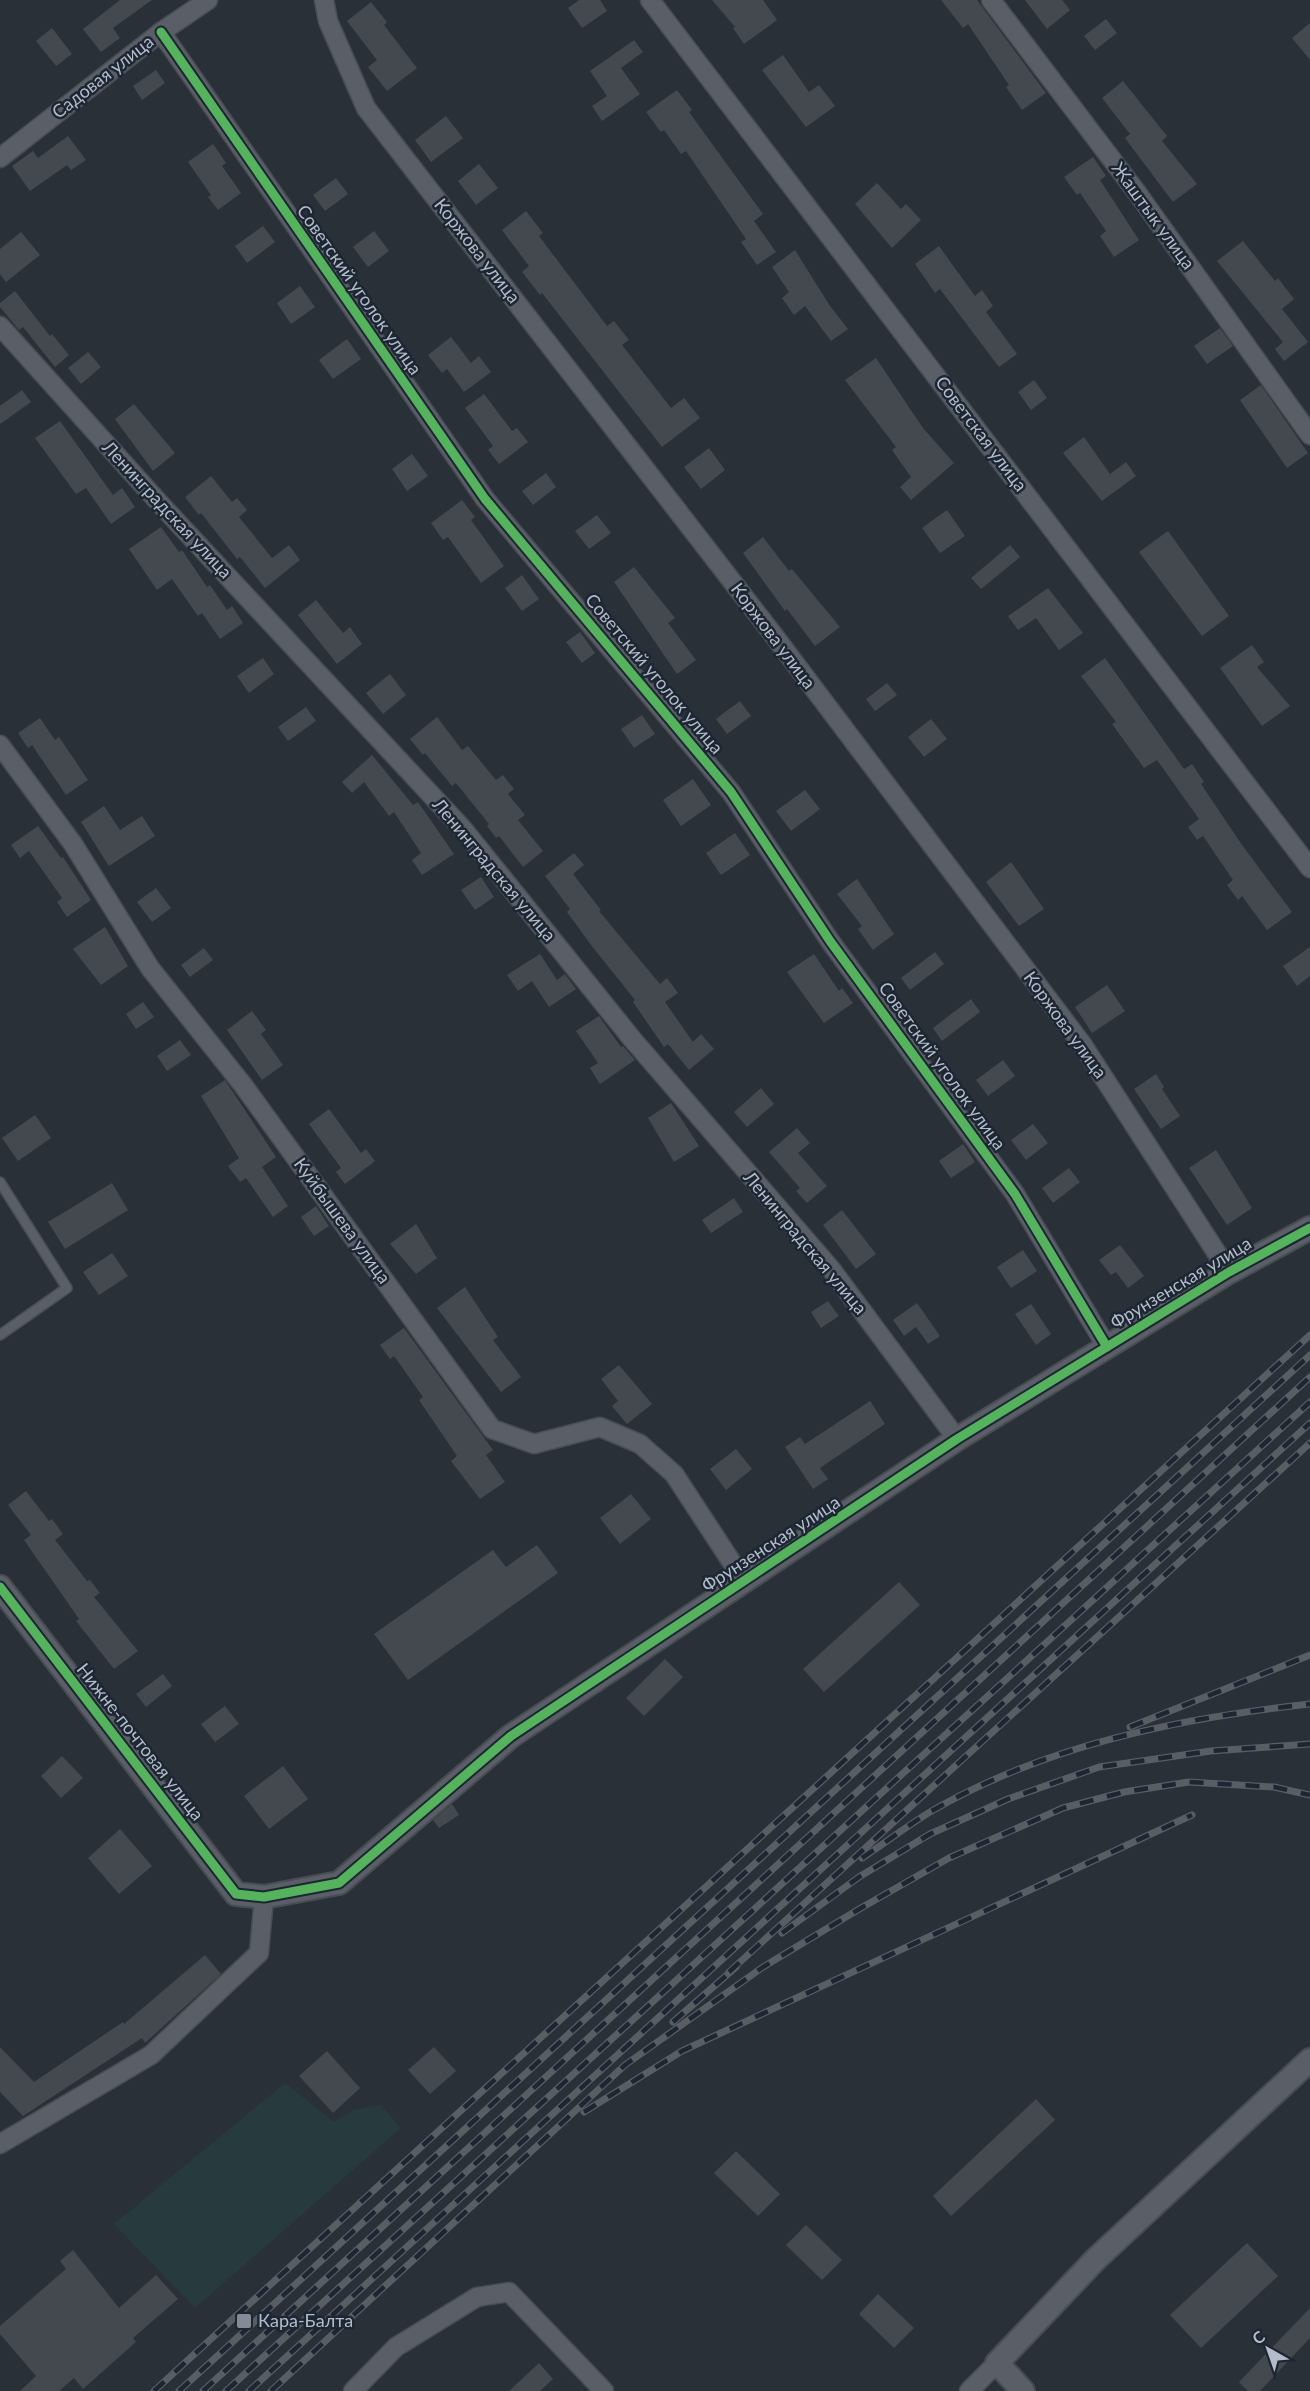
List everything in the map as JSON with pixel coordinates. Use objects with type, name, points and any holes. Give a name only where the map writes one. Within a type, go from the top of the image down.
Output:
[{"type":"street","name":"Садовая улица","points":[[0,158],[161,32],[208,0]]},
{"type":"street","name":"Коржова улица","points":[[324,0],[328,21],[366,108],[750,605],[1082,1044],[1229,1272]]},
{"type":"street","name":"Советская улица","points":[[650,0],[1310,868]]},
{"type":"street","name":"Жаштык улица","points":[[991,0],[1138,194],[1310,435]]},
{"type":"street","name":"Советский уголок улица","points":[[161,32],[485,499],[731,792],[830,941],[1015,1194],[1107,1347]]},
{"type":"street","name":"Ленинградская улица","points":[[0,326],[171,515],[463,829],[633,1040],[831,1269],[957,1439]]},
{"type":"street","name":"Куйбышева улица","points":[[0,745],[73,844],[150,968],[243,1085],[492,1429],[534,1444],[600,1427],[640,1444],[674,1474],[744,1581]]},
{"type":"street","name":"Фрунзенская улица","points":[[264,1897],[339,1883],[511,1736],[957,1439],[1229,1272],[1310,1228]]},
{"type":"street","name":"Нижне-почтовая улица","points":[[0,1587],[236,1894],[264,1897]]},
{"type":"street","points":[[0,2144],[151,2055],[259,1953],[264,1897]]},
{"type":"street","points":[[969,2391],[1096,2259],[1310,2060]]},
{"type":"street","points":[[353,2391],[396,2347],[477,2297],[509,2292],[604,2391]]},
{"type":"street","points":[[997,2363],[1023,2391]]},
{"type":"lane","points":[[0,1182],[67,1288],[0,1335]]},
{"type":"green space","points":[[285,2083],[334,2122],[353,2110],[381,2105],[401,2128],[195,2308],[114,2224]]},
{"type":"building","points":[[120,0],[152,0],[113,28],[120,38],[101,52],[83,29]]},
{"type":"building","points":[[579,0],[600,0],[607,11],[582,28],[568,8]]},
{"type":"building","points":[[712,0],[763,0],[777,20],[744,44],[733,28],[735,27]]},
{"type":"building","points":[[941,0],[977,0],[1046,93],[1022,110],[1006,87],[1009,85],[968,24],[963,28]]},
{"type":"building","points":[[1025,0],[1062,0],[1070,10],[1047,29]]},
{"type":"building","points":[[371,2],[387,22],[384,25],[417,68],[387,91],[368,67],[377,60],[347,21]]},
{"type":"building","points":[[1106,19],[1117,33],[1095,50],[1084,36]]},
{"type":"building","points":[[1310,23],[1310,60],[1292,38]]},
{"type":"building","points":[[52,28],[72,54],[56,66],[36,41]]},
{"type":"building","points":[[634,40],[643,52],[621,68],[640,94],[602,121],[592,106],[607,96],[590,71]]},
{"type":"building","points":[[783,55],[809,92],[819,85],[835,106],[806,127],[762,70]]},
{"type":"building","points":[[156,70],[165,83],[142,100],[133,86]]},
{"type":"building","points":[[1123,81],[1167,136],[1162,141],[1197,184],[1173,202],[1125,138],[1130,134],[1102,98]]},
{"type":"building","points":[[677,90],[692,110],[689,112],[763,214],[754,221],[776,252],[757,265],[741,242],[746,239],[686,151],[681,154],[664,130],[661,132],[646,112]]},
{"type":"building","points":[[446,116],[463,138],[431,162],[415,140]]},
{"type":"building","points":[[68,136],[86,160],[71,170],[67,165],[30,191],[12,166],[33,151],[38,158]]},
{"type":"building","points":[[213,144],[226,163],[222,166],[241,193],[218,210],[208,197],[211,195],[188,162]]},
{"type":"building","points":[[1093,157],[1106,176],[1100,180],[1139,240],[1114,257],[1100,236],[1106,231],[1080,193],[1077,195],[1064,177]]},
{"type":"building","points":[[479,164],[498,188],[476,205],[458,181]]},
{"type":"building","points":[[336,178],[348,194],[325,211],[313,195]]},
{"type":"building","points":[[877,183],[901,209],[906,204],[921,220],[892,248],[855,204]]},
{"type":"building","points":[[526,211],[543,233],[539,236],[607,326],[614,321],[629,340],[622,345],[671,408],[684,398],[700,418],[662,447],[542,293],[540,295],[522,272],[529,266],[502,230]]},
{"type":"building","points":[[263,226],[275,242],[247,263],[235,246]]},
{"type":"building","points":[[374,231],[389,251],[368,267],[353,247]]},
{"type":"building","points":[[21,232],[40,255],[6,282],[0,274],[0,249]]},
{"type":"building","points":[[1243,241],[1275,281],[1278,278],[1294,299],[1282,309],[1308,342],[1284,361],[1275,349],[1283,342],[1217,261]]},
{"type":"building","points":[[939,246],[975,296],[982,290],[993,306],[986,312],[1017,354],[999,367],[940,289],[935,293],[915,264]]},
{"type":"building","points":[[795,250],[830,306],[848,329],[831,341],[805,306],[794,315],[782,298],[789,292],[772,267]]},
{"type":"building","points":[[300,286],[315,307],[291,324],[277,303]]},
{"type":"building","points":[[15,291],[50,336],[52,334],[69,355],[55,367],[23,327],[19,330],[0,307],[0,303]]},
{"type":"building","points":[[1220,328],[1233,346],[1207,364],[1194,346]]},
{"type":"building","points":[[451,337],[471,363],[479,356],[491,372],[464,392],[447,369],[442,373],[428,355]]},
{"type":"building","points":[[347,339],[361,359],[333,379],[319,360]]},
{"type":"building","points":[[88,352],[101,367],[81,384],[68,368]]},
{"type":"building","points":[[876,358],[923,428],[954,463],[911,500],[900,487],[911,477],[892,450],[896,447],[845,380]]},
{"type":"building","points":[[1034,380],[1047,398],[1031,410],[1018,392]]},
{"type":"building","points":[[1261,385],[1308,453],[1287,468],[1240,400]]},
{"type":"building","points":[[22,390],[31,402],[0,424],[0,406]]},
{"type":"building","points":[[484,394],[512,431],[517,428],[528,442],[499,464],[488,450],[493,446],[465,408]]},
{"type":"building","points":[[134,404],[175,453],[153,471],[115,419]]},
{"type":"building","points":[[60,421],[113,495],[122,488],[135,507],[111,524],[86,488],[76,494],[35,438]]},
{"type":"building","points":[[1084,437],[1110,474],[1126,462],[1136,476],[1102,501],[1063,453]]},
{"type":"building","points":[[709,448],[725,470],[701,489],[684,467]]},
{"type":"building","points":[[412,454],[428,476],[407,491],[392,469]]},
{"type":"building","points":[[546,473],[556,487],[533,505],[522,491]]},
{"type":"building","points":[[211,476],[232,502],[237,498],[247,510],[239,517],[272,558],[289,545],[300,560],[265,588],[240,557],[237,559],[201,513],[199,515],[185,497]]},
{"type":"building","points":[[462,500],[475,517],[471,520],[504,566],[481,583],[448,537],[443,540],[431,523]]},
{"type":"building","points":[[947,510],[965,536],[940,553],[922,528]]},
{"type":"building","points":[[597,515],[611,533],[589,549],[575,531]]},
{"type":"building","points":[[161,527],[179,552],[182,550],[207,587],[210,585],[227,610],[232,606],[243,623],[220,639],[202,613],[198,616],[172,579],[157,590],[129,549]]},
{"type":"building","points":[[1168,531],[1229,616],[1202,636],[1139,552]]},
{"type":"building","points":[[763,537],[789,571],[792,569],[840,627],[815,646],[787,609],[785,611],[743,553]]},
{"type":"building","points":[[1010,545],[1020,557],[981,589],[971,578]]},
{"type":"building","points":[[634,567],[675,618],[668,623],[696,660],[677,674],[614,582]]},
{"type":"building","points":[[522,575],[539,599],[522,611],[505,588]]},
{"type":"building","points":[[1048,588],[1083,633],[1059,650],[1036,618],[1018,630],[1008,616]]},
{"type":"building","points":[[316,600],[343,633],[350,627],[362,644],[337,664],[298,615]]},
{"type":"building","points":[[580,632],[595,653],[582,663],[566,642]]},
{"type":"building","points":[[1252,645],[1264,662],[1257,667],[1290,706],[1262,726],[1220,668]]},
{"type":"building","points":[[263,658],[274,674],[249,693],[237,676]]},
{"type":"building","points":[[1105,658],[1184,769],[1192,764],[1204,782],[1201,784],[1242,845],[1292,912],[1267,930],[1242,896],[1238,900],[1227,885],[1233,880],[1203,836],[1197,840],[1188,827],[1199,819],[1157,760],[1144,768],[1112,724],[1116,722],[1081,676]]},
{"type":"building","points":[[390,674],[406,695],[383,714],[366,693]]},
{"type":"building","points":[[887,683],[897,695],[875,711],[866,699]]},
{"type":"building","points":[[740,701],[751,716],[727,734],[716,719]]},
{"type":"building","points":[[306,707],[316,721],[288,741],[278,727]]},
{"type":"building","points":[[642,715],[655,734],[634,748],[621,729]]},
{"type":"building","points":[[437,717],[462,750],[468,746],[496,780],[503,775],[514,789],[508,794],[525,815],[518,820],[543,851],[523,867],[499,836],[496,838],[487,826],[489,824],[456,783],[452,786],[425,753],[423,755],[410,739]]},
{"type":"building","points":[[40,718],[55,740],[59,737],[88,780],[66,795],[32,745],[28,748],[18,733]]},
{"type":"building","points":[[931,719],[947,739],[924,757],[908,737]]},
{"type":"building","points":[[372,755],[413,805],[418,802],[454,854],[422,875],[412,860],[421,853],[394,812],[389,816],[364,782],[352,793],[342,782]]},
{"type":"building","points":[[693,779],[711,805],[681,826],[663,800]]},
{"type":"building","points":[[805,790],[820,809],[791,831],[776,811]]},
{"type":"building","points":[[104,806],[120,830],[142,816],[155,836],[109,866],[81,822]]},
{"type":"building","points":[[38,826],[61,858],[63,857],[91,900],[67,917],[57,902],[62,898],[29,851],[20,858],[11,845]]},
{"type":"building","points":[[735,833],[750,855],[721,875],[706,853]]},
{"type":"building","points":[[574,853],[584,865],[573,874],[601,910],[599,911],[660,984],[667,978],[678,993],[665,1002],[693,1042],[701,1034],[714,1049],[689,1070],[668,1044],[664,1047],[633,1002],[635,1000],[567,912],[570,909],[545,876]]},
{"type":"building","points":[[1011,862],[1044,909],[1019,926],[986,882]]},
{"type":"building","points":[[481,877],[494,897],[475,910],[461,890]]},
{"type":"building","points":[[857,879],[894,934],[873,950],[858,929],[862,926],[837,894]]},
{"type":"building","points":[[156,888],[171,908],[152,922],[137,902]]},
{"type":"building","points":[[105,927],[128,966],[101,985],[73,949]]},
{"type":"building","points":[[1310,947],[1310,976],[1297,986],[1283,966]]},
{"type":"building","points":[[204,948],[213,960],[190,977],[181,965]]},
{"type":"building","points":[[935,952],[944,964],[910,990],[901,978]]},
{"type":"building","points":[[540,954],[557,980],[565,974],[576,989],[549,1007],[532,981],[518,991],[507,975]]},
{"type":"building","points":[[814,954],[839,991],[842,988],[853,1003],[824,1023],[787,972]]},
{"type":"building","points":[[1107,985],[1125,1011],[1092,1033],[1075,1007]]},
{"type":"building","points":[[971,999],[980,1012],[942,1041],[933,1028]]},
{"type":"building","points":[[143,1002],[154,1017],[136,1029],[126,1014]]},
{"type":"building","points":[[252,1011],[266,1030],[261,1034],[283,1065],[262,1080],[227,1030]]},
{"type":"building","points":[[599,1016],[621,1047],[623,1046],[635,1060],[600,1084],[590,1068],[598,1063],[576,1031]]},
{"type":"building","points":[[180,1040],[191,1055],[167,1071],[157,1056]]},
{"type":"building","points":[[1003,1060],[1015,1076],[988,1096],[976,1080]]},
{"type":"building","points":[[1156,1074],[1164,1087],[1162,1089],[1180,1116],[1161,1129],[1134,1089]]},
{"type":"building","points":[[225,1080],[276,1157],[262,1167],[288,1206],[273,1217],[246,1178],[240,1182],[228,1166],[239,1158],[201,1096]]},
{"type":"building","points":[[761,1088],[774,1104],[747,1127],[734,1112]]},
{"type":"building","points":[[671,1103],[699,1146],[674,1162],[648,1118]]},
{"type":"building","points":[[329,1109],[361,1153],[366,1149],[375,1161],[345,1184],[336,1172],[341,1168],[309,1124]]},
{"type":"building","points":[[35,1115],[51,1138],[18,1161],[2,1138]]},
{"type":"building","points":[[1033,1124],[1048,1143],[1026,1160],[1011,1140]]},
{"type":"building","points":[[797,1128],[810,1143],[798,1153],[827,1186],[807,1203],[796,1191],[800,1188],[769,1152]]},
{"type":"building","points":[[963,1144],[975,1162],[951,1178],[939,1161]]},
{"type":"building","points":[[1216,1150],[1252,1208],[1227,1225],[1189,1168]]},
{"type":"building","points":[[1069,1168],[1080,1182],[1053,1203],[1042,1188]]},
{"type":"building","points":[[112,1183],[128,1210],[65,1249],[48,1222]]},
{"type":"building","points":[[734,1198],[743,1212],[711,1233],[702,1220]]},
{"type":"building","points":[[316,1206],[329,1226],[314,1236],[301,1217]]},
{"type":"building","points":[[842,1210],[876,1254],[856,1269],[823,1225]]},
{"type":"building","points":[[416,1224],[437,1258],[416,1274],[390,1244]]},
{"type":"building","points":[[1120,1245],[1144,1276],[1128,1288],[1116,1272],[1111,1275],[1099,1260]]},
{"type":"building","points":[[1023,1250],[1037,1271],[1011,1288],[997,1267]]},
{"type":"building","points":[[112,1253],[128,1276],[99,1295],[83,1272]]},
{"type":"building","points":[[465,1287],[498,1337],[493,1340],[521,1377],[501,1392],[437,1308]]},
{"type":"building","points":[[828,1301],[839,1316],[821,1328],[811,1312]]},
{"type":"building","points":[[917,1303],[940,1336],[928,1344],[916,1327],[904,1336],[893,1320]]},
{"type":"building","points":[[1031,1304],[1051,1334],[1036,1345],[1015,1314]]},
{"type":"building","points":[[404,1328],[493,1450],[486,1455],[505,1482],[480,1499],[451,1461],[457,1456],[419,1400],[423,1397],[394,1356],[390,1359],[380,1345]]},
{"type":"building","points":[[619,1365],[652,1404],[627,1424],[612,1406],[618,1401],[601,1379]]},
{"type":"building","points":[[870,1401],[885,1424],[820,1468],[828,1479],[813,1489],[785,1447],[800,1437],[805,1444]]},
{"type":"building","points":[[736,1449],[752,1469],[726,1490],[710,1469]]},
{"type":"building","points":[[26,1491],[49,1521],[52,1519],[63,1534],[55,1540],[87,1581],[90,1580],[100,1593],[94,1597],[138,1651],[114,1669],[76,1621],[79,1619],[24,1540],[31,1535],[8,1505]]},
{"type":"building","points":[[631,1494],[651,1519],[620,1544],[600,1518]]},
{"type":"building","points":[[537,1545],[558,1573],[408,1680],[374,1634],[493,1550],[506,1567]]},
{"type":"building","points":[[899,1582],[920,1605],[824,1692],[803,1669]]},
{"type":"building","points":[[665,1659],[683,1677],[644,1716],[626,1698]]},
{"type":"building","points":[[163,1674],[172,1686],[146,1707],[136,1694]]},
{"type":"building","points":[[225,1706],[239,1724],[215,1742],[201,1724]]},
{"type":"building","points":[[62,1756],[83,1778],[61,1798],[41,1776]]},
{"type":"building","points":[[283,1766],[308,1799],[269,1829],[244,1796]]},
{"type":"building","points":[[452,1804],[459,1815],[439,1828],[433,1820]]},
{"type":"building","points":[[120,1829],[152,1866],[119,1894],[88,1858]]},
{"type":"building","points":[[205,1955],[221,1974],[145,2043],[142,2038],[23,2116],[0,2092],[0,2047],[34,2082],[123,2022],[124,2024]]},
{"type":"building","points":[[434,2047],[456,2071],[430,2094],[408,2070]]},
{"type":"building","points":[[327,2051],[360,2088],[333,2113],[299,2076]]},
{"type":"building","points":[[1036,2099],[1055,2120],[951,2216],[933,2196]]},
{"type":"building","points":[[736,2151],[780,2194],[758,2216],[714,2173]]},
{"type":"building","points":[[806,2225],[842,2260],[822,2280],[786,2245]]},
{"type":"building","points":[[1247,2243],[1278,2276],[1201,2348],[1170,2315]]},
{"type":"building","points":[[73,2250],[119,2308],[156,2275],[178,2299],[133,2338],[136,2342],[83,2389],[74,2378],[59,2391],[20,2391],[36,2376],[0,2334],[0,2326],[66,2269],[60,2261]]},
{"type":"building","points":[[878,2294],[914,2328],[894,2348],[859,2314]]},
{"type":"building","points":[[1310,2308],[1310,2338],[1260,2391],[1248,2391],[1239,2382]]},
{"type":"building","points":[[539,2363],[553,2379],[540,2391],[509,2391]]},
{"type":"railway","points":[[154,2391],[1310,1335]]},
{"type":"railway","points":[[179,2391],[1310,1355]]},
{"type":"railway","points":[[203,2391],[1310,1377]]},
{"type":"railway","points":[[226,2391],[1310,1402]]},
{"type":"railway","points":[[249,2391],[1310,1423]]},
{"type":"railway","points":[[729,1972],[1310,1443]]},
{"type":"railway","points":[[1130,1727],[1310,1655]]},
{"type":"railway","points":[[862,1858],[930,1812],[974,1789],[1066,1752],[1114,1738],[1212,1717],[1310,1704]]},
{"type":"railway","points":[[782,1933],[859,1877],[930,1834],[1008,1799],[1099,1767],[1211,1751],[1310,1744]]},
{"type":"railway","points":[[271,2391],[625,2065],[763,1967],[861,1908],[949,1858],[1063,1808],[1124,1792],[1189,1782],[1274,1787],[1310,1795]]},
{"type":"railway","points":[[584,2112],[682,2051],[1192,1815]]},
{"type":"railway","points":[[673,2022],[736,1967]]},
{"type":"cycle path","points":[[161,32],[485,499],[731,792],[830,941],[1015,1194],[1107,1347]]},
{"type":"cycle path","points":[[0,1587],[236,1894],[264,1897],[339,1883],[511,1736],[957,1439],[1229,1272],[1310,1228]]},
{"type":"place","name":"Кара-Балта","points":[[244,2321]]}]
